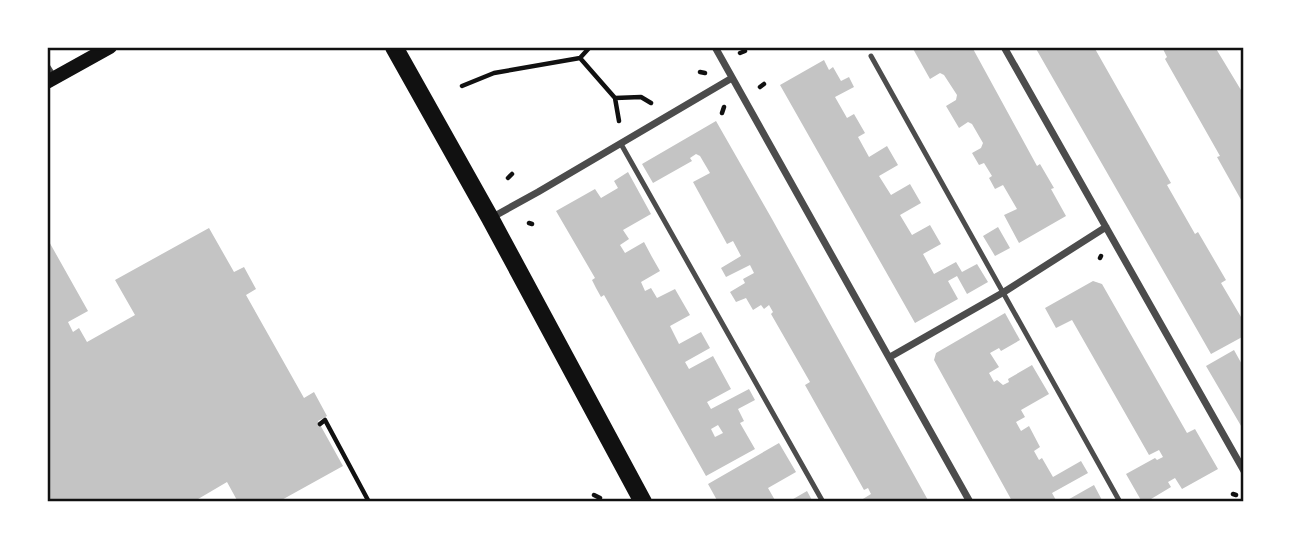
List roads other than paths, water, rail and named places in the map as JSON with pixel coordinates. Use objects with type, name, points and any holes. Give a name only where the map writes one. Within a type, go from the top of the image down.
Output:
[{"type":"main road","points":[[49,76],[110,47]]},
{"type":"main road","points":[[394,47],[490,218],[643,502]]},
{"type":"street","points":[[715,47],[970,502]]},
{"type":"street","points":[[1003,47],[1244,471]]},
{"type":"street","points":[[490,218],[732,78]]},
{"type":"street","points":[[890,357],[1004,292],[1106,227]]},
{"type":"lane","points":[[871,56],[1121,502]]},
{"type":"lane","points":[[621,144],[824,502]]}]
